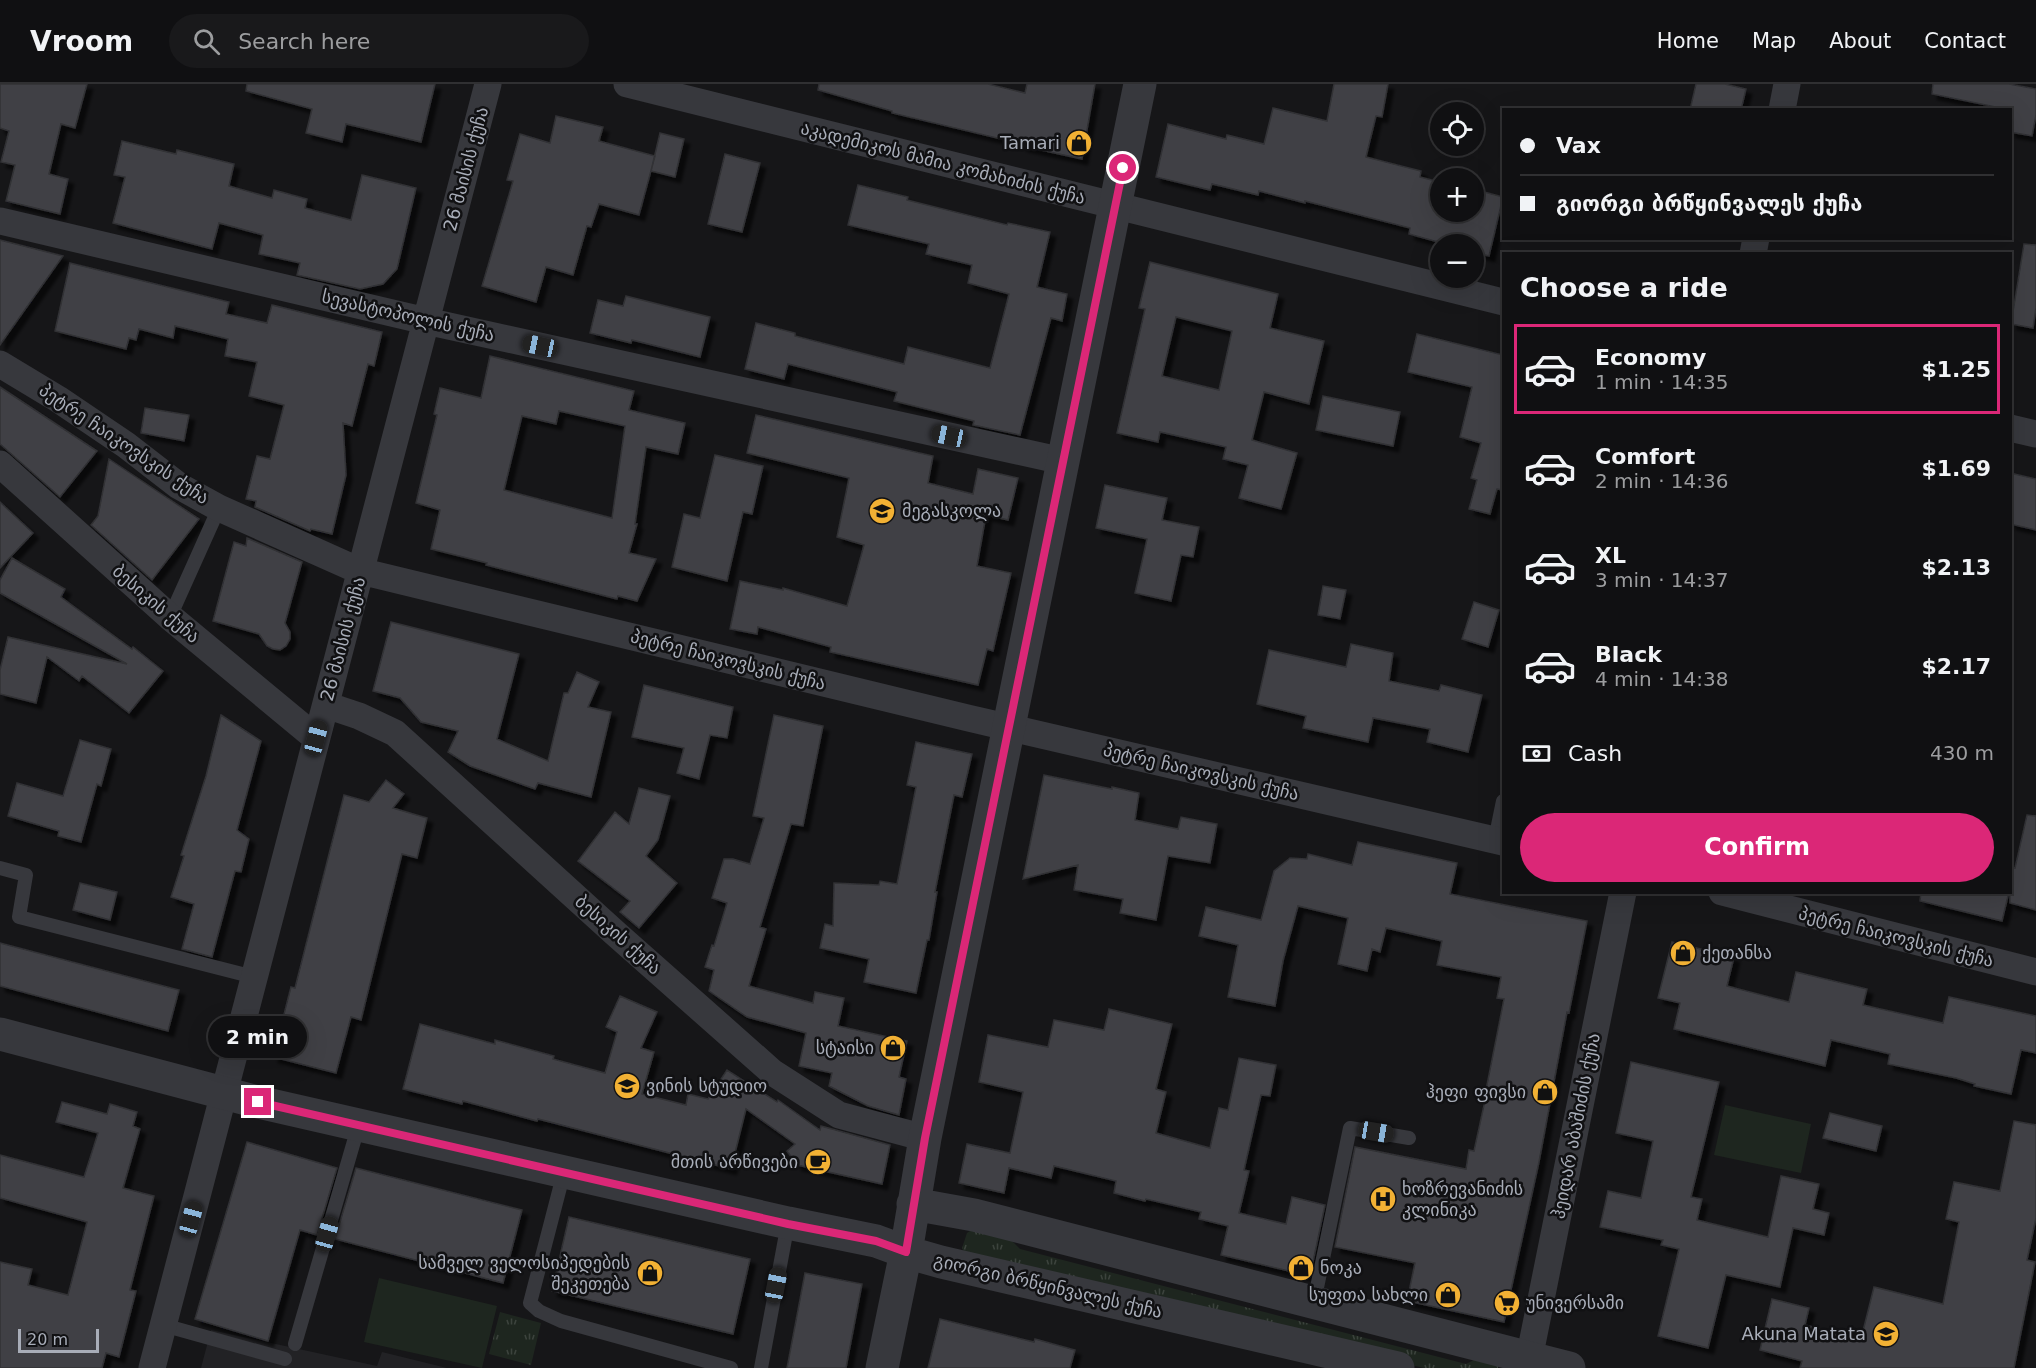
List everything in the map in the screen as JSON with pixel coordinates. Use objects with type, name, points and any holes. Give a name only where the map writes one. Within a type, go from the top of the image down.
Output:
[{"type":"street","name":"26 მაისის ქუჩა","points":[[152,1368],[488,84]]},
{"type":"street","name":"აკადემიკოს მამია კომახიძის ქუჩა","points":[[627,84],[1502,302]]},
{"type":"street","points":[[882,1368],[906,1252],[925,1138],[1140,84]]},
{"type":"street","points":[[1782,108],[1787,84]]},
{"type":"street","name":"სევასტოპოლის ქუჩა","points":[[0,221],[426,321],[1063,461]]},
{"type":"street","name":"პეტრე ჩაიკოვსკის ქუჩა","points":[[0,364],[68,405],[126,445],[179,486],[219,508],[360,571],[1009,727],[1499,841]]},
{"type":"street","points":[[2012,428],[2036,434]]},
{"type":"street","name":"ბესიკის ქუჩა","points":[[0,464],[170,617],[316,738]]},
{"type":"street","name":"ბესიკის ქუჩა","points":[[326,705],[359,716],[396,733],[615,933],[772,1072],[839,1115],[925,1138]]},
{"type":"street","name":"ჰეიდარ აბაშიძის ქუჩა","points":[[1529,1364],[1623,894]]},
{"type":"street","name":"პეტრე ჩაიკოვსკის ქუჩა","points":[[1730,894],[2036,972]]},
{"type":"street","name":"გიორგი ბრწყინვალეს ქუჩა","points":[[0,1034],[223,1093],[788,1224],[876,1241],[906,1252],[1398,1368]]},
{"type":"street","points":[[913,1204],[974,1215],[1314,1302],[1529,1364],[1569,1368]]},
{"type":"lane","points":[[170,617],[219,508]]},
{"type":"lane","points":[[1499,841],[1502,811]]},
{"type":"lane","points":[[0,868],[26,875],[19,917],[254,977]]},
{"type":"lane","points":[[295,1344],[359,1124]]},
{"type":"lane","points":[[1314,1302],[1350,1128],[1408,1137]]},
{"type":"lane","points":[[564,1172],[530,1302],[539,1311],[561,1322],[731,1368]]},
{"type":"lane","points":[[761,1368],[788,1224]]},
{"type":"lane","points":[[163,1325],[285,1359]]},
{"type":"shaded area","points":[[211,1330],[377,1366],[382,1352],[447,1368],[201,1368]]},
{"type":"green space","points":[[1725,1105],[1811,1124],[1801,1173],[1714,1155]]},
{"type":"green space","points":[[973,1229],[1010,1239],[1020,1249],[1466,1364],[1476,1359],[1498,1365],[1498,1368],[1424,1368],[966,1256],[962,1248],[967,1233]]},
{"type":"green space","points":[[379,1278],[497,1306],[482,1368],[364,1342]]},
{"type":"green space","points":[[500,1312],[541,1323],[531,1365],[489,1354]]},
{"type":"building","points":[[0,84],[87,84],[75,128],[61,124],[49,174],[68,179],[60,214],[6,201],[15,165],[1,162],[9,131],[0,128]]},
{"type":"building","points":[[247,84],[435,84],[421,142],[346,124],[342,142],[306,133],[312,109],[246,91]]},
{"type":"building","points":[[819,84],[988,84],[1025,93],[1027,84],[1095,84],[1082,159],[892,113],[892,111],[818,90]]},
{"type":"building","points":[[1334,84],[1388,84],[1382,117],[1376,116],[1366,157],[1421,171],[1420,177],[1430,180],[1430,222],[1484,222],[1484,192],[1502,197],[1489,256],[1484,255],[1484,234],[1430,234],[1430,240],[1409,234],[1410,228],[1305,201],[1305,203],[1259,191],[1258,195],[1212,184],[1210,190],[1156,177],[1168,124],[1226,139],[1227,135],[1264,144],[1273,108],[1327,121]]},
{"type":"building","points":[[1696,84],[1725,84],[1746,89],[1741,108],[1690,108]]},
{"type":"building","points":[[1933,84],[2009,84],[2036,89],[2036,115],[2032,136],[2012,132],[2012,108],[1996,108],[1932,94]]},
{"type":"building","points":[[556,116],[603,127],[599,141],[655,156],[639,215],[599,204],[591,227],[587,226],[573,275],[546,267],[536,302],[482,286],[513,181],[507,180],[520,134],[550,143]]},
{"type":"building","points":[[660,133],[684,139],[675,177],[651,171]]},
{"type":"building","points":[[122,141],[176,154],[177,150],[234,164],[229,186],[272,198],[274,190],[307,199],[305,208],[351,220],[362,175],[416,188],[397,269],[383,284],[360,289],[297,275],[300,263],[259,254],[263,235],[219,223],[212,249],[113,223],[125,177],[114,175]]},
{"type":"building","points":[[725,154],[760,163],[742,232],[708,224]]},
{"type":"building","points":[[858,185],[1007,225],[1008,223],[1050,232],[1037,287],[1067,294],[1062,321],[1051,318],[1020,435],[973,425],[974,421],[894,401],[897,392],[788,364],[784,379],[745,369],[756,323],[795,333],[795,336],[904,364],[908,347],[990,368],[1009,294],[968,283],[972,265],[926,254],[929,244],[848,225]]},
{"type":"building","points":[[0,240],[63,256],[0,345]]},
{"type":"building","points":[[2024,244],[2036,245],[2036,308],[2033,328],[2012,324]]},
{"type":"building","points":[[1150,262],[1278,294],[1270,328],[1324,341],[1309,404],[1264,392],[1252,440],[1297,453],[1281,509],[1239,498],[1248,465],[1223,459],[1226,447],[1160,432],[1158,442],[1117,433],[1145,309],[1139,308]],"holes":[[[1176,317],[1232,331],[1219,390],[1162,376]]]},
{"type":"building","points":[[70,263],[229,302],[226,314],[267,323],[272,305],[382,332],[374,366],[368,364],[352,426],[343,423],[346,475],[332,534],[311,529],[310,531],[255,507],[256,501],[246,499],[257,456],[270,459],[284,405],[249,396],[257,362],[225,356],[228,339],[175,326],[173,338],[139,329],[136,340],[129,338],[126,349],[55,331]]},
{"type":"building","points":[[626,296],[710,317],[700,357],[632,340],[631,343],[590,333],[598,300],[623,306]]},
{"type":"building","points":[[1417,334],[1502,355],[1502,490],[1497,489],[1490,514],[1469,509],[1477,480],[1471,478],[1481,443],[1460,437],[1472,387],[1408,372]]},
{"type":"building","points":[[490,356],[634,391],[629,410],[685,423],[678,454],[646,447],[635,524],[637,524],[629,553],[656,559],[637,601],[618,596],[617,599],[431,549],[440,510],[416,503],[437,415],[434,414],[440,388],[481,398]],"holes":[[[559,411],[625,426],[612,518],[504,490],[522,416],[556,424]]]},
{"type":"building","points":[[0,387],[97,451],[60,497],[0,444]]},
{"type":"building","points":[[1323,396],[1400,412],[1393,446],[1316,430]]},
{"type":"building","points":[[145,408],[189,415],[184,441],[141,433]]},
{"type":"building","points":[[756,415],[933,456],[928,483],[973,494],[978,469],[1018,478],[1008,520],[986,515],[977,566],[1011,573],[993,651],[987,649],[978,685],[830,652],[831,647],[758,627],[757,634],[730,629],[740,581],[783,590],[783,588],[847,606],[864,545],[837,537],[849,478],[747,453]]},
{"type":"building","points":[[715,455],[763,466],[752,514],[743,512],[727,581],[672,567],[684,514],[700,518]]},
{"type":"building","points":[[109,459],[199,519],[152,580],[91,525],[98,516]]},
{"type":"building","points":[[2012,473],[2036,479],[2036,530],[2012,524]]},
{"type":"building","points":[[1105,485],[1167,498],[1162,520],[1199,527],[1193,557],[1181,555],[1171,601],[1135,593],[1147,539],[1096,528]]},
{"type":"building","points":[[0,502],[33,533],[0,568]]},
{"type":"building","points":[[247,538],[302,562],[285,623],[290,632],[290,639],[280,650],[267,646],[259,634],[213,621],[234,542],[246,546]]},
{"type":"building","points":[[12,558],[65,589],[61,597],[132,649],[133,647],[163,671],[129,713],[82,676],[79,681],[47,657],[36,703],[0,694],[0,670],[8,637],[127,664],[0,593],[0,580]]},
{"type":"building","points":[[1323,586],[1346,590],[1340,619],[1318,615]]},
{"type":"building","points":[[1474,602],[1499,610],[1488,647],[1462,639]]},
{"type":"building","points":[[391,622],[519,654],[497,739],[548,761],[564,693],[568,693],[577,672],[599,682],[588,707],[611,712],[591,797],[538,783],[535,789],[470,766],[448,752],[458,731],[421,722],[400,698],[373,691]]},
{"type":"building","points":[[1351,644],[1393,653],[1389,681],[1439,691],[1441,685],[1482,695],[1468,752],[1427,742],[1430,729],[1373,718],[1368,742],[1303,728],[1306,716],[1257,704],[1269,650],[1346,667]]},
{"type":"building","points":[[644,685],[733,707],[727,738],[710,735],[699,779],[677,773],[684,748],[632,737]]},
{"type":"building","points":[[221,715],[261,741],[237,830],[249,839],[241,872],[235,871],[212,957],[182,949],[194,904],[171,897]]},
{"type":"building","points":[[774,715],[823,726],[803,826],[791,824],[760,927],[766,929],[749,986],[813,1003],[815,992],[844,998],[838,1026],[907,1041],[899,1077],[906,1079],[899,1115],[868,1106],[829,1086],[832,1073],[799,1066],[806,1033],[747,1017],[709,991],[714,970],[705,967],[727,903],[712,898],[724,859],[750,864],[764,818],[753,816]]},
{"type":"building","points":[[80,740],[111,749],[101,786],[97,784],[81,842],[58,836],[59,831],[8,816],[17,783],[63,796]]},
{"type":"building","points":[[916,742],[972,754],[962,797],[954,795],[935,892],[937,892],[929,940],[927,940],[916,993],[864,982],[869,959],[820,948],[825,924],[833,926],[834,883],[879,885],[880,881],[897,884],[916,787],[907,785]]},
{"type":"building","points":[[1044,775],[1139,793],[1135,820],[1178,829],[1181,817],[1217,824],[1210,863],[1168,856],[1156,920],[1120,913],[1123,899],[1074,890],[1078,865],[1023,879]]},
{"type":"building","points":[[386,780],[404,794],[393,808],[427,818],[417,858],[402,854],[361,1020],[351,1017],[336,1073],[273,1057],[291,987],[295,988],[344,795],[369,802]]},
{"type":"building","points":[[639,788],[670,796],[658,840],[646,856],[677,883],[639,928],[620,912],[630,901],[578,861],[615,812],[629,824]]},
{"type":"building","points":[[2027,815],[2036,816],[2036,910],[2010,903],[2012,867],[2015,868]]},
{"type":"building","points":[[1358,842],[1457,863],[1450,894],[1587,921],[1569,1013],[1567,1012],[1539,1162],[1504,1322],[1407,1301],[1415,1263],[1335,1247],[1355,1147],[1466,1169],[1469,1150],[1474,1151],[1504,999],[1497,998],[1501,977],[1437,965],[1442,941],[1386,928],[1380,952],[1372,949],[1367,971],[1338,964],[1348,918],[1298,906],[1283,961],[1275,1006],[1228,997],[1238,945],[1199,936],[1206,907],[1261,920],[1274,871],[1290,858],[1307,859],[1308,854],[1352,865]]},
{"type":"building","points":[[80,883],[117,892],[110,920],[73,910]]},
{"type":"building","points":[[1921,894],[2009,894],[2002,921],[1920,901]]},
{"type":"building","points":[[1672,942],[1734,957],[1727,986],[1789,1002],[1796,972],[1867,989],[1863,1005],[1943,1023],[1949,997],[2036,1016],[2036,1053],[2021,1050],[2011,1094],[1974,1086],[1975,1084],[1956,1078],[1888,1064],[1890,1054],[1831,1040],[1825,1066],[1674,1029],[1680,1003],[1658,998]]},
{"type":"building","points":[[0,943],[179,990],[168,1031],[0,986]]},
{"type":"building","points":[[620,996],[657,1012],[641,1048],[654,1052],[642,1094],[686,1105],[688,1094],[708,1099],[727,1070],[777,1102],[778,1100],[820,1130],[821,1126],[890,1145],[882,1184],[797,1165],[787,1151],[795,1144],[746,1109],[731,1169],[538,1119],[537,1121],[463,1101],[462,1104],[403,1089],[420,1024],[495,1044],[495,1040],[605,1073],[617,1032],[606,1027]]},
{"type":"building","points":[[1109,1009],[1172,1024],[1156,1089],[1166,1092],[1156,1133],[1210,1148],[1219,1108],[1228,1110],[1239,1058],[1276,1065],[1270,1096],[1261,1095],[1244,1170],[1249,1171],[1239,1213],[1286,1224],[1292,1197],[1325,1205],[1310,1276],[1221,1255],[1228,1226],[1199,1219],[1201,1212],[1114,1193],[1116,1181],[1054,1166],[1051,1178],[1009,1168],[1004,1193],[959,1183],[967,1144],[1010,1153],[1023,1092],[979,1082],[988,1035],[1048,1047],[1054,1020],[1104,1030]]},
{"type":"building","points":[[1631,1062],[1719,1082],[1691,1197],[1702,1199],[1697,1220],[1768,1237],[1781,1176],[1819,1184],[1813,1209],[1829,1213],[1824,1235],[1793,1228],[1780,1287],[1726,1275],[1708,1348],[1658,1336],[1679,1249],[1661,1245],[1663,1240],[1600,1227],[1608,1191],[1641,1198],[1653,1141],[1616,1133]]},
{"type":"building","points":[[62,1102],[107,1114],[110,1104],[137,1112],[133,1126],[140,1129],[123,1188],[154,1196],[130,1290],[136,1291],[119,1357],[106,1353],[102,1368],[0,1368],[0,1262],[32,1269],[28,1285],[68,1295],[87,1222],[0,1198],[0,1155],[84,1177],[98,1133],[56,1122]]},
{"type":"building","points":[[1830,1113],[1882,1126],[1876,1151],[1823,1138]]},
{"type":"building","points":[[2014,1121],[2036,1125],[2036,1218],[2027,1260],[2035,1262],[2014,1368],[1800,1368],[1802,1361],[1760,1350],[1772,1299],[1809,1308],[1805,1325],[1861,1339],[1874,1287],[1943,1304],[1959,1222],[1946,1219],[1954,1182],[2000,1191]]},
{"type":"building","points":[[247,1142],[337,1168],[317,1235],[300,1230],[268,1341],[195,1319]]},
{"type":"building","points":[[356,1168],[522,1210],[503,1283],[335,1239]]},
{"type":"building","points":[[569,1217],[750,1259],[733,1334],[552,1291]]},
{"type":"building","points":[[805,1273],[862,1284],[846,1368],[787,1368]]},
{"type":"building","points":[[940,1319],[1075,1350],[1070,1368],[928,1368]]},
{"type":"place","name":"Tamari","points":[[1079,143]]},
{"type":"place","name":"მეგასკოლა","points":[[882,511]]},
{"type":"place","name":"ქეთანსა","points":[[1683,953]]},
{"type":"place","name":"სტაისი","points":[[893,1048]]},
{"type":"place","name":"ვინის სტუდიო","points":[[627,1086]]},
{"type":"place","name":"ჰეფი ფივსი","points":[[1545,1092]]},
{"type":"place","name":"მთის არწივები","points":[[818,1162]]},
{"type":"place","name":"ხოზრევანიძის კლინიკა","points":[[1383,1199]]},
{"type":"place","name":"ნოკა","points":[[1301,1268]]},
{"type":"place","name":"სამველ ველოსიპედების შეკეთება","points":[[650,1273]]},
{"type":"place","name":"სუფთა სახლი","points":[[1448,1295]]},
{"type":"place","name":"უნივერსამი","points":[[1507,1303]]},
{"type":"place","name":"Akuna Matata","points":[[1886,1334]]},
{"type":"route","points":[[258,1102],[788,1224],[876,1241],[906,1252],[925,1138],[1123,168]]}]
